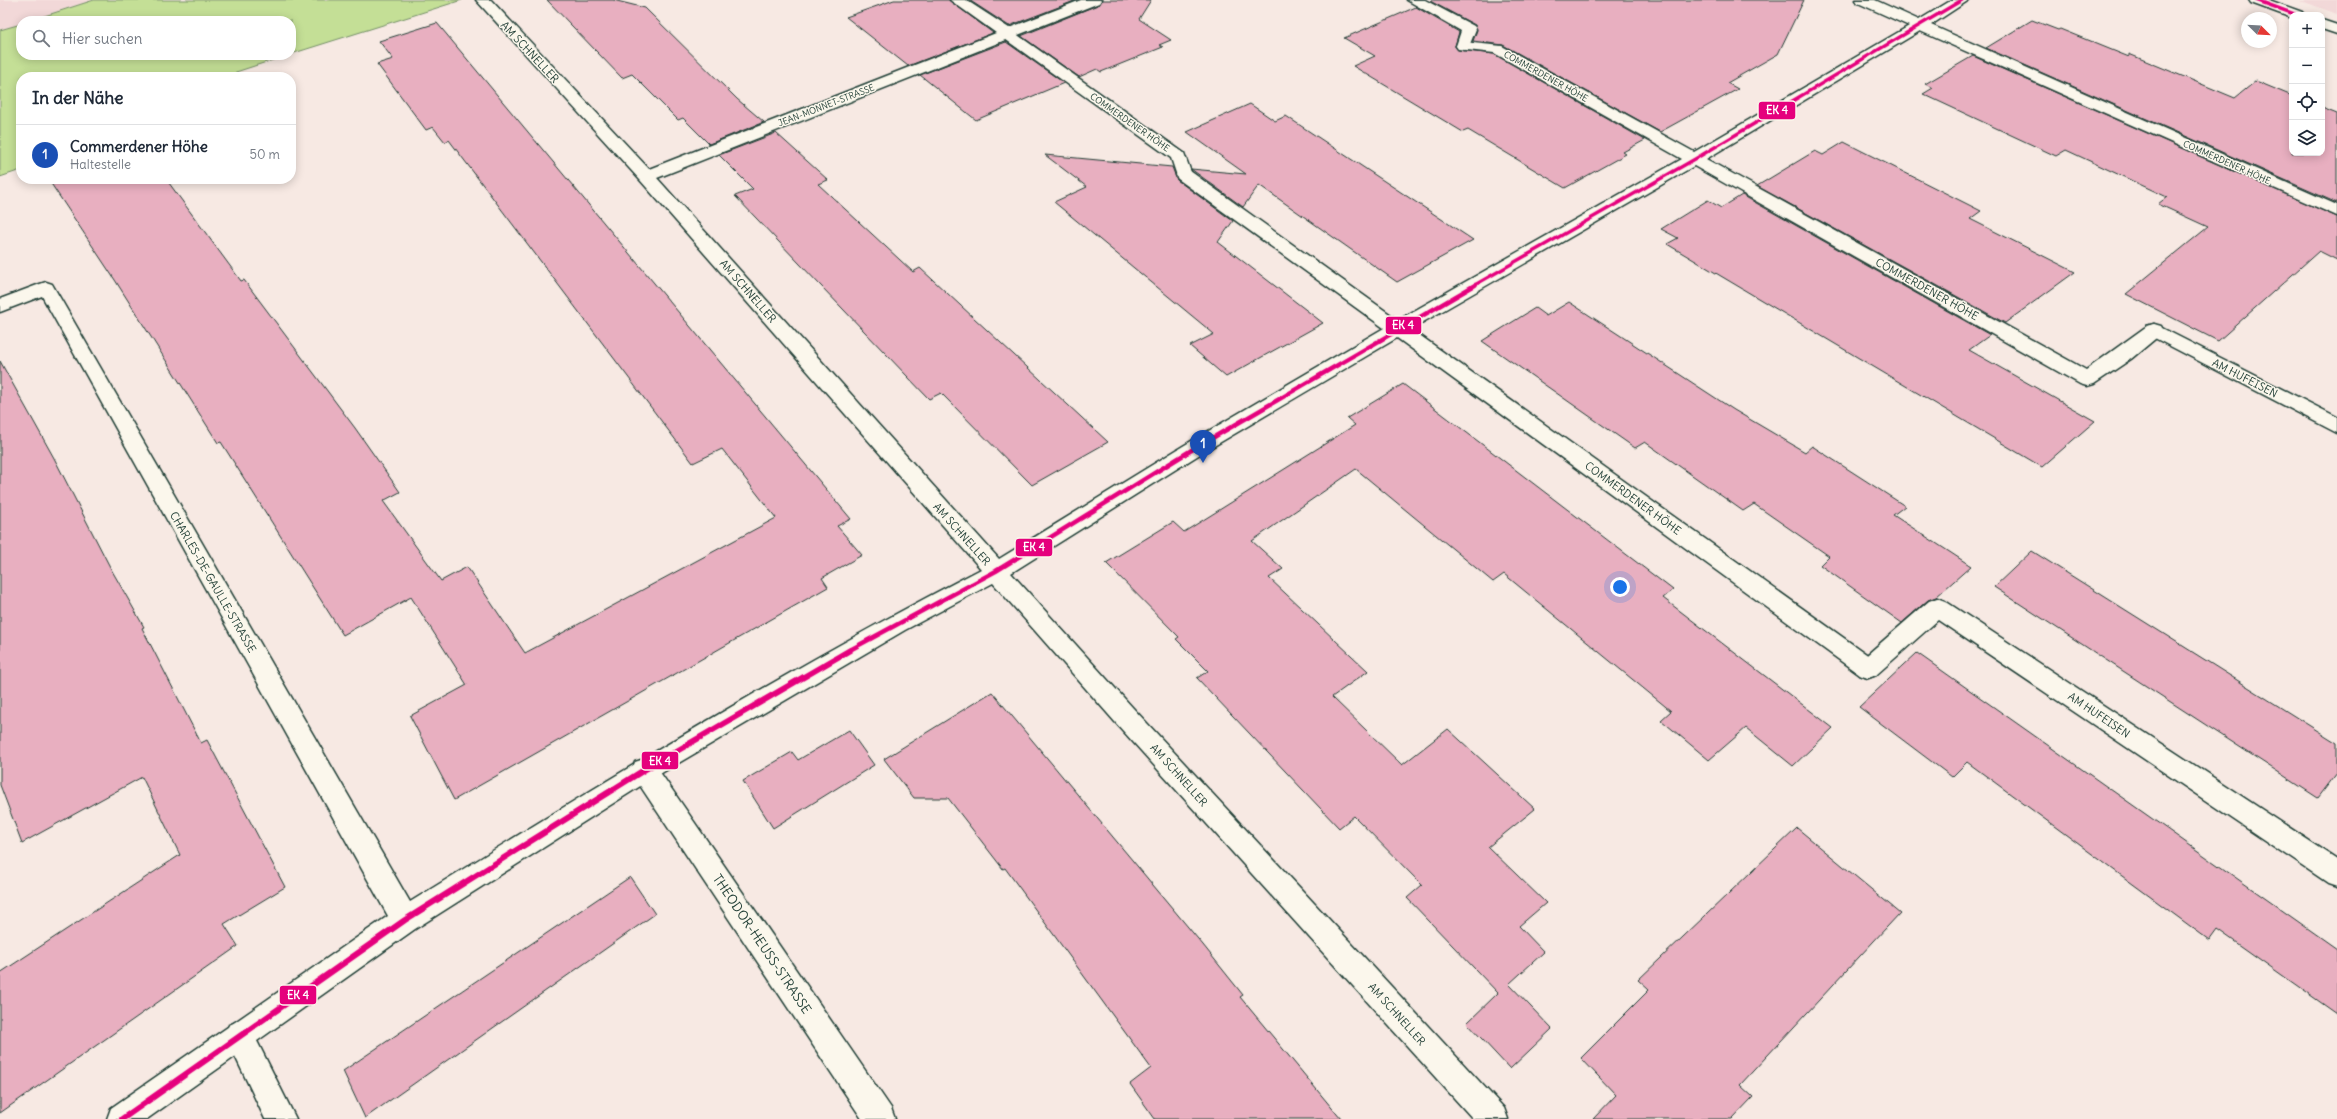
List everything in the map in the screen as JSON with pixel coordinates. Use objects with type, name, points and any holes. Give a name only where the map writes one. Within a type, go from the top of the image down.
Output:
[{"type":"street","name":"AM SCHNELLER","points":[[483,0],[646,176],[1129,721],[1493,1119]]},
{"type":"street","points":[[957,0],[1006,34]]},
{"type":"street","name":"JEAN-MONNET-STRASSE","points":[[646,176],[1094,0]]},
{"type":"street","name":"COMMERDENER HÖHE","points":[[1414,0],[1469,29],[1463,46],[1497,49],[2087,379],[2124,354],[2154,330]]},
{"type":"street","name":"COMMERDENER HÖHE","points":[[1863,0],[2337,211]]},
{"type":"street","points":[[122,1119],[239,1035],[405,920],[644,770],[897,623],[996,571],[1190,451],[1399,328],[1695,159],[1962,0]]},
{"type":"street","points":[[2256,0],[2289,12]]},
{"type":"street","points":[[2325,25],[2337,30]]},
{"type":"street","name":"COMMERDENER HÖHE","points":[[1006,34],[1178,156],[1184,176],[1399,328],[1868,668]]},
{"type":"street","name":"CHARLES-DE-GAULLE-STRASSE","points":[[0,306],[46,288],[405,920]]},
{"type":"street","name":"AM HUFEISEN","points":[[2154,330],[2337,426]]},
{"type":"street","name":"AM HUFEISEN","points":[[1868,668],[1937,607],[2337,874]]},
{"type":"street","name":"THEODOR-HEUSS-STRASSE","points":[[644,770],[880,1119]]},
{"type":"street","points":[[239,1035],[281,1119]]},
{"type":"shaded area","points":[[0,0],[94,0],[44,16],[16,16],[16,25],[0,30]]},
{"type":"shaded area","points":[[2299,0],[2337,0],[2337,14]]},
{"type":"green space","points":[[94,0],[462,0],[296,52],[296,16],[44,16]]},
{"type":"green space","points":[[16,25],[16,60],[273,60],[236,72],[16,72],[16,172],[0,177],[0,30]]},
{"type":"building","points":[[547,0],[613,0],[645,8],[737,99],[764,122],[709,144],[683,118],[678,120],[632,74],[622,78]]},
{"type":"building","points":[[894,0],[949,0],[993,33],[908,66],[846,17]]},
{"type":"building","points":[[969,0],[1077,0],[1009,26]]},
{"type":"building","points":[[1102,0],[1151,0],[1139,19],[1171,40],[1159,45],[1163,47],[1101,72],[1097,69],[1079,77],[1021,36],[1100,4]]},
{"type":"building","points":[[1804,0],[1778,54],[1727,83],[1738,89],[1660,132],[1503,45],[1473,41],[1477,30],[1475,25],[1430,1]]},
{"type":"building","points":[[1416,7],[1459,32],[1455,46],[1458,50],[1494,54],[1645,140],[1623,152],[1626,154],[1565,188],[1468,130],[1463,132],[1353,66],[1375,56],[1344,38]]},
{"type":"building","points":[[2032,20],[2058,30],[2060,29],[2129,57],[2129,54],[2235,98],[2256,81],[2289,95],[2289,156],[2325,156],[2325,109],[2337,114],[2337,203],[1986,48]]},
{"type":"building","points":[[437,23],[851,519],[837,526],[862,555],[822,578],[828,587],[454,800],[410,716],[467,685],[411,597],[343,635],[221,442],[218,443],[115,280],[51,184],[170,184],[241,281],[244,280],[355,428],[400,492],[383,501],[441,581],[467,567],[525,653],[776,518],[722,449],[693,463],[449,140],[445,142],[433,127],[426,130],[377,64],[393,59],[379,41]]},
{"type":"building","points":[[1006,42],[1064,83],[976,120],[920,75]]},
{"type":"building","points":[[1973,56],[2337,217],[2337,260],[2319,251],[2218,341],[2126,294],[2208,227],[2158,204],[2167,197],[2066,150],[2056,156],[1923,94],[1933,88],[1925,84]]},
{"type":"building","points":[[1250,104],[1275,121],[1286,116],[1473,240],[1397,282],[1259,185],[1243,207],[1191,169],[1246,174],[1187,132]]},
{"type":"building","points":[[776,133],[828,180],[818,184],[913,272],[920,268],[1108,442],[1032,485],[941,393],[929,399],[735,196],[753,189],[719,155]]},
{"type":"building","points":[[1844,142],[1981,211],[1970,219],[2075,272],[2005,323],[1757,186],[1815,151],[1823,155]]},
{"type":"building","points":[[1045,155],[1172,167],[1177,180],[1233,221],[1218,242],[1323,323],[1226,377],[1190,346],[1214,334],[1054,202],[1087,187]]},
{"type":"building","points":[[1742,195],[1990,335],[1969,350],[2095,421],[2042,467],[1667,244],[1678,238],[1661,229],[1708,200],[1721,208]]},
{"type":"building","points":[[1569,302],[1734,410],[1805,452],[1812,446],[1905,506],[1893,515],[1971,566],[1936,597],[1928,600],[1902,623],[1820,565],[1829,556],[1754,504],[1743,511],[1645,442],[1635,448],[1482,341],[1535,308],[1546,316]]},
{"type":"building","points":[[0,361],[54,458],[111,569],[144,627],[142,628],[201,743],[207,740],[285,887],[224,924],[238,946],[0,1113],[0,973],[180,855],[142,777],[22,843],[0,785]]},
{"type":"building","points":[[1403,384],[1673,590],[1663,598],[1833,728],[1793,766],[1746,728],[1709,760],[1661,720],[1671,711],[1504,574],[1493,582],[1356,469],[1252,541],[1283,569],[1269,578],[1368,671],[1332,697],[1402,765],[1448,729],[1535,809],[1488,847],[1546,903],[1519,926],[1544,952],[1509,984],[1552,1029],[1510,1069],[1467,1023],[1498,993],[1407,898],[1422,885],[1354,816],[1339,828],[1197,678],[1208,671],[1176,639],[1179,637],[1106,563],[1173,522],[1184,532],[1355,425],[1347,418]]},
{"type":"building","points":[[2032,551],[2337,743],[2337,773],[2318,798],[1994,587]]},
{"type":"building","points":[[1917,653],[2337,949],[2337,1014],[2217,929],[2209,940],[1967,762],[1952,777],[1859,707]]},
{"type":"building","points":[[992,692],[1203,945],[1243,995],[1240,997],[1341,1119],[1155,1119],[1130,1084],[1151,1068],[1005,868],[1003,869],[948,798],[914,798],[884,759]]},
{"type":"building","points":[[849,730],[874,765],[773,828],[743,781],[792,752],[798,760]]},
{"type":"building","points":[[1797,828],[1900,913],[1740,1085],[1753,1097],[1732,1119],[1593,1119],[1616,1095],[1581,1058],[1649,990],[1638,980]]},
{"type":"building","points":[[630,877],[655,914],[365,1118],[343,1071]]},
{"type":"transit line","points":[[122,1119],[405,920],[644,770],[897,623],[996,571],[1190,451],[1399,328],[1695,159],[1962,0]]},
{"type":"transit line","points":[[2256,0],[2289,12]]},
{"type":"place","name":"Commerdener Höhe","points":[[1203,463]]}]
